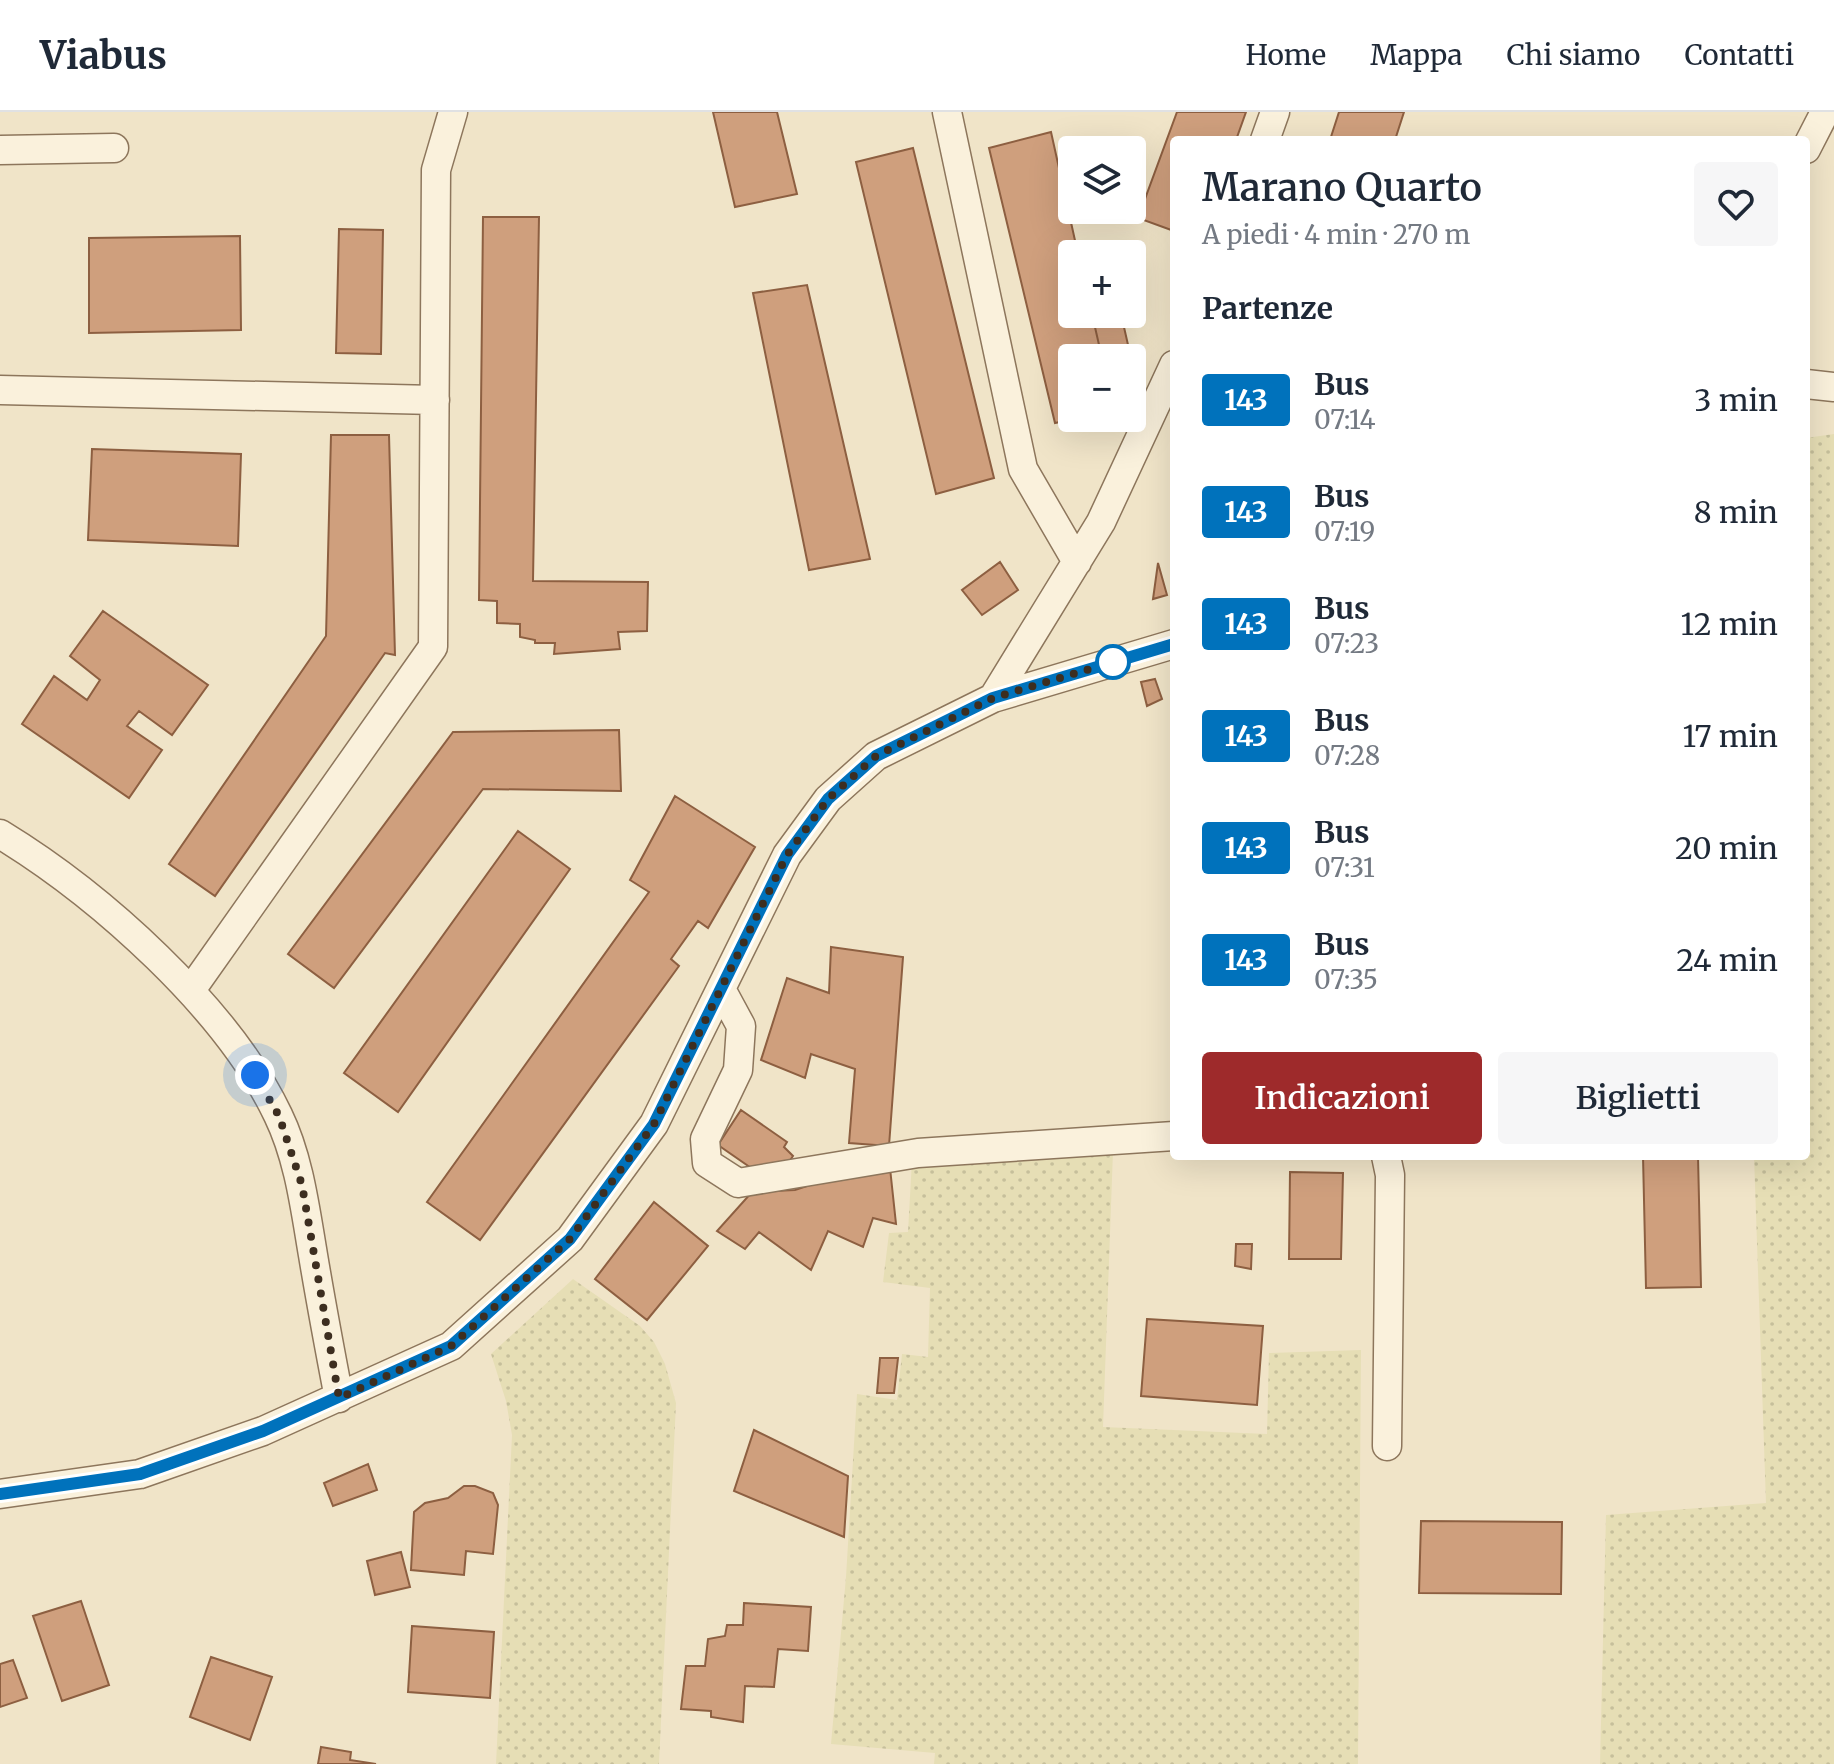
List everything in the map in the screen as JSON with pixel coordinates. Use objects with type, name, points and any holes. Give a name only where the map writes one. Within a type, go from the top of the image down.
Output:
[{"type":"street","points":[[191,990],[433,647],[436,170],[453,112]]},
{"type":"street","points":[[947,112],[1023,469],[1077,562]]},
{"type":"street","points":[[1266,136],[1275,112]]},
{"type":"street","points":[[1810,141],[1825,112]]},
{"type":"street","points":[[0,150],[114,148]]},
{"type":"street","points":[[993,698],[1101,522],[1170,374]]},
{"type":"street","points":[[1810,384],[1834,387]]},
{"type":"street","points":[[0,390],[435,400]]},
{"type":"street","points":[[1810,404],[1834,401]]},
{"type":"street","points":[[0,1494],[140,1474],[263,1431],[451,1346],[570,1239],[654,1124],[787,855],[828,799],[876,756],[993,698],[1170,645]]},
{"type":"street","points":[[0,834],[53,866],[191,990],[243,1055],[279,1116],[302,1185],[339,1398]]},
{"type":"street","points":[[721,989],[741,1026],[738,1070],[705,1139],[707,1163],[738,1183],[918,1153],[1170,1136]]},
{"type":"street","points":[[1387,1160],[1390,1175],[1387,1446]]},
{"type":"shaded area","points":[[1834,434],[1834,1764],[1600,1764],[1606,1515],[1766,1503],[1754,1160],[1810,1160],[1810,437]]},
{"type":"shaded area","points":[[1113,1151],[1103,1427],[1267,1434],[1269,1353],[1361,1350],[1358,1764],[934,1764],[935,1753],[831,1744],[846,1577],[857,1394],[897,1400],[902,1354],[928,1357],[930,1288],[883,1282],[889,1233],[908,1232],[912,1160]]},
{"type":"shaded area","points":[[573,1279],[640,1326],[654,1342],[665,1364],[676,1403],[659,1764],[496,1764],[512,1435],[506,1401],[491,1354]]},
{"type":"building","points":[[713,112],[777,112],[797,194],[735,207]]},
{"type":"building","points":[[1177,112],[1246,112],[1237,136],[1170,136],[1170,230],[1146,221],[1146,196]]},
{"type":"building","points":[[1339,112],[1404,112],[1396,136],[1331,136]]},
{"type":"building","points":[[1051,132],[1058,164],[1058,224],[1071,224],[1075,240],[1058,240],[1058,328],[1095,328],[1099,344],[1058,344],[1058,422],[1055,423],[989,148]]},
{"type":"building","points":[[913,148],[994,478],[936,494],[856,162]]},
{"type":"building","points":[[483,217],[539,217],[533,581],[648,582],[647,631],[618,632],[620,649],[554,654],[555,643],[535,643],[535,640],[520,637],[520,624],[497,623],[497,601],[479,600]]},
{"type":"building","points":[[339,229],[383,230],[381,354],[336,353]]},
{"type":"building","points":[[240,236],[241,330],[89,333],[89,238]]},
{"type":"building","points":[[807,285],[870,559],[809,570],[753,293]]},
{"type":"building","points":[[1095,328],[1124,328],[1128,344],[1099,344]]},
{"type":"building","points":[[331,435],[389,435],[395,655],[385,653],[215,896],[169,864],[326,636]]},
{"type":"building","points":[[92,449],[241,454],[238,546],[88,540]]},
{"type":"building","points":[[1000,562],[1018,590],[982,615],[962,590]]},
{"type":"building","points":[[1158,563],[1167,595],[1153,599]]},
{"type":"building","points":[[103,611],[208,685],[172,735],[139,711],[127,726],[162,750],[129,798],[22,724],[54,676],[87,700],[100,680],[70,656]]},
{"type":"building","points":[[1155,679],[1162,699],[1147,706],[1141,682]]},
{"type":"building","points":[[619,730],[621,791],[483,789],[334,988],[288,954],[453,732]]},
{"type":"building","points":[[675,796],[755,847],[708,928],[698,921],[671,959],[679,966],[480,1240],[427,1202],[649,892],[630,880]]},
{"type":"building","points":[[518,831],[570,869],[398,1112],[344,1073]]},
{"type":"building","points":[[831,947],[903,957],[889,1146],[849,1143],[855,1069],[811,1054],[805,1078],[761,1060],[787,978],[829,993]]},
{"type":"building","points":[[741,1110],[787,1142],[784,1147],[793,1156],[783,1171],[764,1177],[718,1145]]},
{"type":"building","points":[[1643,1160],[1698,1160],[1701,1287],[1646,1288]]},
{"type":"building","points":[[890,1168],[896,1224],[873,1218],[863,1247],[828,1231],[811,1270],[759,1232],[745,1249],[717,1231],[752,1192],[795,1190],[846,1173]]},
{"type":"building","points":[[1290,1172],[1343,1173],[1341,1259],[1289,1259]]},
{"type":"building","points":[[654,1202],[708,1246],[647,1320],[595,1279]]},
{"type":"building","points":[[1236,1244],[1252,1244],[1251,1269],[1235,1266]]},
{"type":"building","points":[[1147,1319],[1263,1326],[1257,1405],[1141,1396]]},
{"type":"building","points":[[880,1358],[898,1358],[894,1393],[877,1393]]},
{"type":"building","points":[[754,1430],[848,1476],[844,1537],[734,1491]]},
{"type":"building","points":[[368,1464],[377,1490],[333,1506],[324,1483]]},
{"type":"building","points":[[464,1486],[475,1486],[493,1493],[498,1505],[493,1554],[466,1551],[464,1575],[411,1570],[414,1512],[425,1503],[448,1498]]},
{"type":"building","points":[[1421,1521],[1562,1522],[1561,1594],[1419,1593]]},
{"type":"building","points":[[401,1552],[410,1587],[375,1595],[367,1561]]},
{"type":"building","points":[[81,1601],[109,1685],[62,1701],[33,1616]]},
{"type":"building","points":[[744,1603],[811,1607],[808,1651],[778,1649],[774,1687],[745,1686],[743,1722],[711,1717],[711,1711],[681,1709],[686,1666],[705,1666],[708,1639],[725,1636],[727,1625],[743,1625]]},
{"type":"building","points":[[412,1626],[494,1632],[490,1698],[408,1692]]},
{"type":"building","points":[[211,1657],[272,1677],[250,1740],[190,1717]]},
{"type":"building","points":[[13,1660],[27,1698],[0,1707],[0,1664]]},
{"type":"building","points":[[321,1747],[351,1752],[350,1760],[376,1764],[318,1764]]},
{"type":"bus line","name":"143","points":[[0,1494],[140,1474],[263,1431],[451,1346],[570,1239],[654,1124],[787,855],[828,799],[876,756],[993,698],[1170,645]]},
{"type":"route","points":[[255,1075],[279,1116],[302,1185],[339,1398],[451,1346],[570,1239],[654,1124],[787,855],[828,799],[876,756],[993,698],[1113,662]]}]
